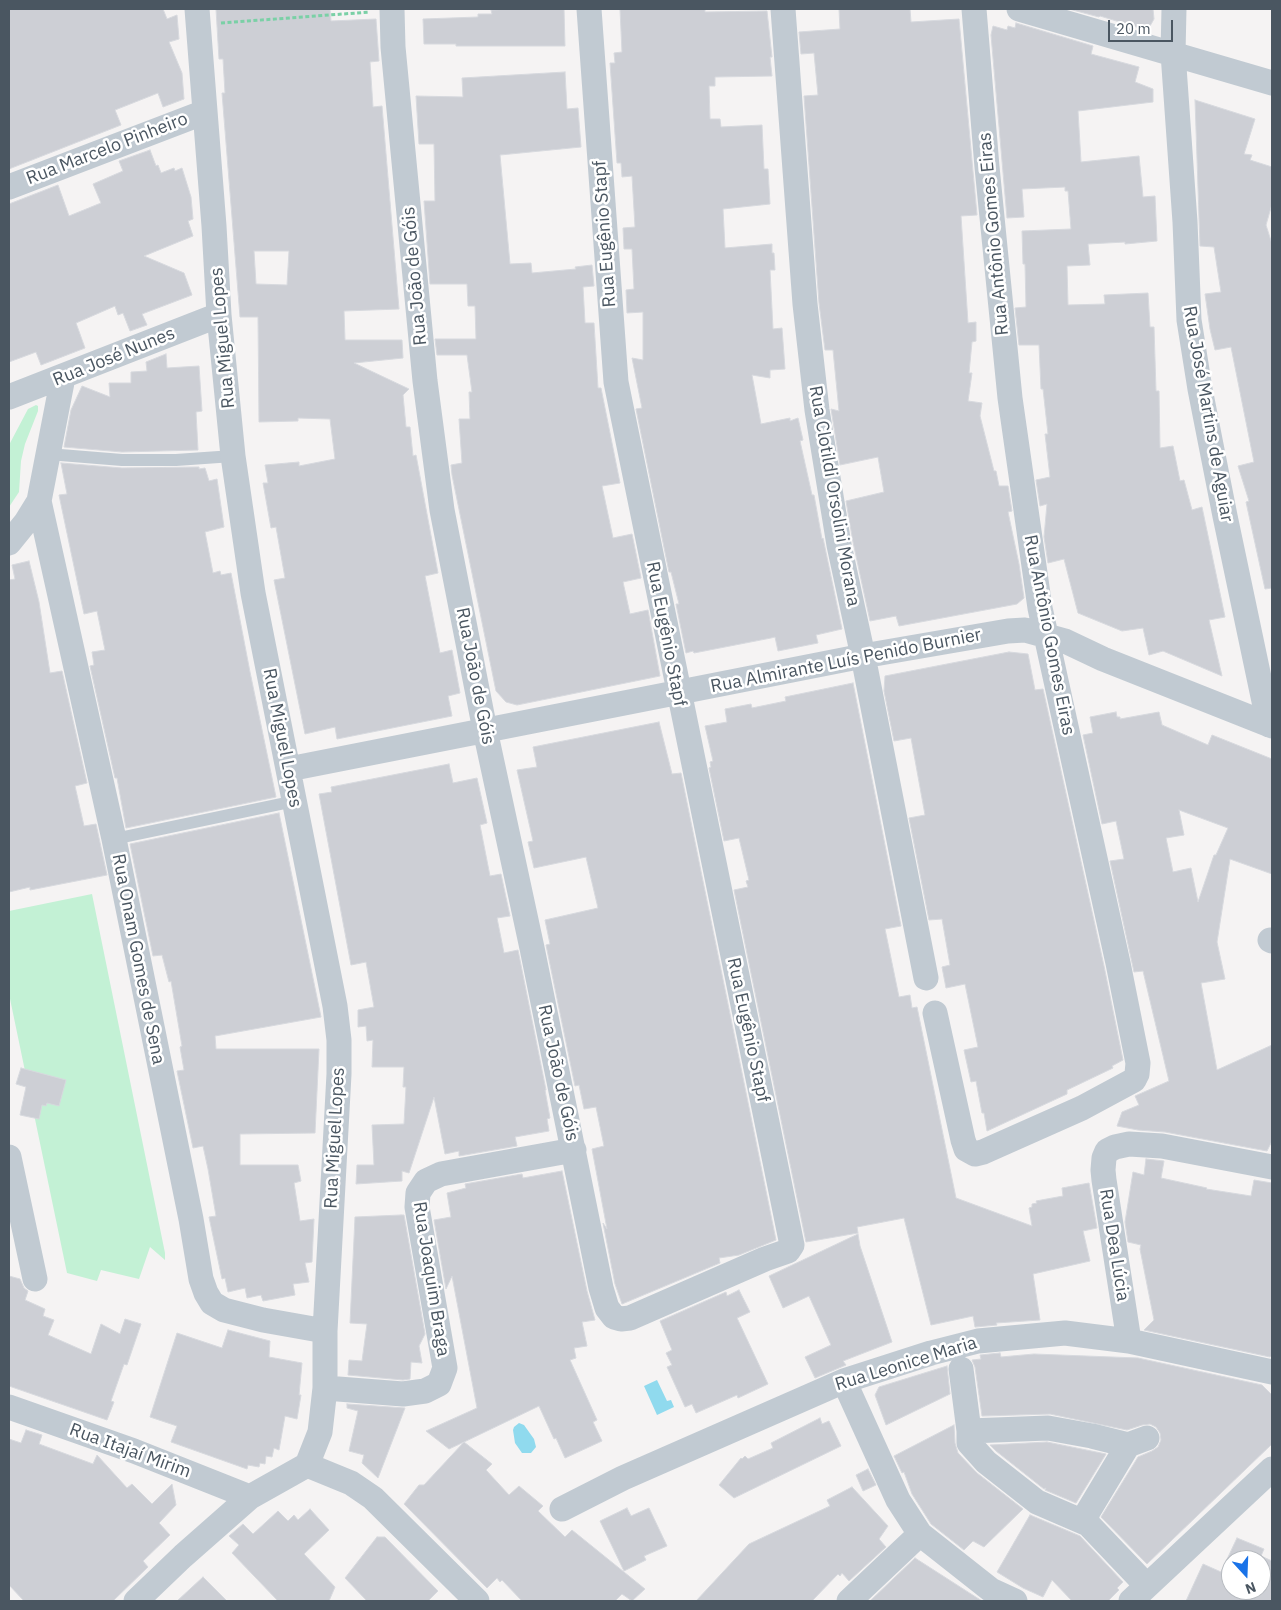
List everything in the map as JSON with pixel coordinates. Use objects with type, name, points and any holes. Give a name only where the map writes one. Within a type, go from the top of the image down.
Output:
[{"type":"street","name":"Rua João de Góis","points":[[392,9],[394,56],[425,381],[442,510],[485,730],[574,1150],[601,1288],[607,1308],[614,1317],[621,1319],[630,1318]]},
{"type":"street","name":"Rua Eugênio Stapf","points":[[589,9],[616,382],[792,1242],[791,1248],[788,1251],[765,1259],[630,1318]]},
{"type":"street","name":"Rua Clotildi Orsolini Morana","points":[[783,9],[806,304],[817,410],[839,544],[863,656],[926,978]]},
{"type":"street","name":"Rua Antônio Gomes Eiras","points":[[935,1013],[962,1140],[966,1149],[975,1154],[1082,1108],[1134,1080],[1138,1070],[1116,954],[1040,608],[1010,398],[987,167],[974,9]]},
{"type":"street","points":[[1019,9],[1272,83]]},
{"type":"street","name":"Rua José Martins de Aguiar","points":[[1174,9],[1173,53],[1185,222],[1189,320],[1200,389],[1221,496],[1271,726]]},
{"type":"street","name":"Rua Miguel Lopes","points":[[198,16],[219,315],[233,456],[253,593],[335,1006],[339,1040],[339,1074],[325,1331],[325,1388],[320,1432],[307,1465]]},
{"type":"street","name":"Rua Marcelo Pinheiro","points":[[9,187],[205,112]]},
{"type":"street","name":"Rua José Nunes","points":[[9,397],[219,315]]},
{"type":"street","points":[[9,544],[26,522],[39,500],[63,377]]},
{"type":"street","name":"Rua Onam Gomes de Sena","points":[[39,500],[114,839],[191,1219],[201,1279],[212,1303],[224,1310],[263,1320],[325,1331]]},
{"type":"street","name":"Rua Almirante Luís Penido Burnier","points":[[289,769],[863,656],[1008,631],[1025,630],[1046,634],[1271,726]]},
{"type":"street","name":"Rua Dea Lúcia","points":[[1129,1341],[1104,1180],[1104,1158],[1108,1150],[1129,1144],[1162,1146],[1272,1166]]},
{"type":"street","name":"Rua Joaquim Braga","points":[[325,1388],[403,1394],[425,1391],[439,1384],[445,1368],[417,1207],[418,1193],[426,1181],[441,1174],[574,1150]]},
{"type":"street","points":[[9,1157],[35,1279]]},
{"type":"street","name":"Rua Leonice Maria","points":[[562,1510],[623,1478],[844,1381],[931,1353],[978,1341],[1065,1333],[1129,1341],[1272,1372]]},
{"type":"street","points":[[961,1369],[969,1443],[986,1462],[1037,1502],[1088,1524]]},
{"type":"street","points":[[844,1381],[898,1500],[920,1534],[991,1590],[1015,1601]]},
{"type":"street","name":"Rua Itajaí Mirim","points":[[9,1407],[134,1451],[250,1496]]},
{"type":"street","points":[[969,1431],[1048,1428],[1138,1442],[1086,1515],[1088,1524],[1139,1594],[1272,1469]]},
{"type":"street","points":[[136,1601],[250,1496],[307,1465],[351,1483],[373,1498],[470,1599]]},
{"type":"street","points":[[849,1601],[920,1534]]},
{"type":"lane","points":[[48,454],[122,460],[176,460],[233,456]]},
{"type":"lane","points":[[114,839],[295,801]]},
{"type":"path","points":[[198,16],[392,9]]},
{"type":"green space","points":[[36,405],[38,406],[38,411],[25,444],[21,461],[19,492],[9,507],[9,445],[28,409]]},
{"type":"green space","points":[[92,894],[165,1253],[165,1260],[150,1247],[139,1279],[101,1270],[97,1281],[67,1273],[9,994],[9,911]]},
{"type":"water","points":[[657,1380],[667,1401],[671,1400],[674,1407],[657,1415],[644,1386]]},
{"type":"water","points":[[519,1423],[524,1425],[534,1439],[536,1447],[531,1453],[522,1453],[515,1443],[513,1430]]},
{"type":"building","points":[[9,9],[163,9],[167,19],[177,15],[179,39],[169,42],[182,73],[184,99],[163,107],[158,93],[115,110],[121,125],[9,169]]},
{"type":"building","points":[[216,9],[330,9],[331,21],[376,19],[379,61],[370,62],[373,107],[382,106],[399,309],[344,311],[345,340],[402,340],[403,358],[354,363],[409,389],[403,395],[406,427],[410,427],[413,456],[416,455],[438,573],[425,576],[440,653],[452,650],[460,693],[448,696],[452,716],[337,739],[335,727],[305,734],[274,580],[285,578],[276,527],[271,528],[263,483],[268,483],[265,465],[299,462],[299,466],[335,459],[330,419],[298,418],[298,421],[259,422],[258,317],[240,317],[222,93],[225,93],[223,59],[219,59]],"holes":[[[254,251],[289,251],[287,285],[256,284]]]},
{"type":"building","points":[[564,9],[565,46],[456,46],[456,44],[424,44],[423,19],[478,17],[478,14],[492,14],[491,10]]},
{"type":"building","points":[[620,9],[705,9],[705,12],[767,11],[772,76],[715,77],[715,86],[709,86],[710,119],[720,119],[721,127],[762,125],[764,169],[768,169],[770,204],[723,209],[725,248],[772,244],[775,270],[770,270],[773,329],[782,328],[785,369],[770,370],[770,378],[752,375],[761,424],[790,418],[790,421],[798,418],[803,440],[800,441],[812,495],[814,495],[842,629],[816,635],[818,643],[778,651],[775,637],[686,653],[676,604],[679,604],[671,572],[669,572],[636,409],[642,408],[632,358],[643,360],[643,312],[627,313],[626,290],[634,289],[632,249],[624,249],[623,228],[635,227],[632,176],[622,177],[621,163],[617,163],[610,63],[615,63],[614,53],[622,52]]},
{"type":"building","points":[[839,9],[910,9],[911,22],[959,19],[977,215],[961,216],[968,323],[976,322],[976,341],[972,342],[969,373],[972,373],[968,401],[982,403],[980,416],[994,471],[996,471],[999,486],[1008,486],[1012,511],[1008,512],[1024,598],[1017,604],[899,626],[896,616],[870,621],[846,501],[884,492],[878,457],[840,465],[831,409],[839,411],[833,350],[825,350],[819,303],[804,96],[818,95],[814,53],[801,54],[799,32],[840,29]]},
{"type":"building","points":[[1069,9],[1153,9],[1154,19],[1150,26],[1143,29]]},
{"type":"building","points":[[1016,23],[1093,46],[1091,54],[1139,67],[1135,82],[1153,89],[1153,102],[1078,111],[1081,162],[1139,156],[1143,197],[1155,196],[1157,241],[1125,244],[1125,242],[1088,244],[1090,265],[1067,266],[1068,305],[1105,304],[1104,295],[1148,293],[1150,327],[1154,327],[1156,391],[1159,391],[1160,448],[1173,446],[1180,481],[1184,480],[1192,510],[1202,507],[1225,617],[1209,620],[1222,676],[1163,651],[1149,655],[1143,628],[1122,631],[1078,613],[1064,559],[1048,563],[1044,537],[1047,504],[1040,506],[1036,480],[1050,477],[1045,434],[1048,434],[1043,389],[1041,389],[1039,345],[1019,345],[1015,308],[1026,307],[1022,231],[1071,229],[1068,191],[1065,191],[1065,187],[1022,189],[1024,217],[1007,218],[991,35],[993,26],[1007,30],[1008,26],[1015,28]]},
{"type":"building","points":[[565,72],[567,109],[578,108],[581,147],[500,155],[510,264],[531,263],[532,273],[576,269],[575,267],[592,265],[594,286],[583,287],[585,323],[594,323],[598,388],[601,388],[620,483],[602,486],[613,538],[632,534],[641,578],[623,582],[630,614],[648,610],[660,676],[517,705],[506,702],[496,691],[452,475],[451,465],[462,463],[459,419],[470,419],[469,392],[472,392],[467,355],[437,355],[435,339],[476,339],[475,306],[468,306],[467,284],[430,284],[424,201],[435,201],[434,144],[419,144],[416,96],[463,97],[462,78]]},
{"type":"building","points":[[1195,100],[1255,119],[1244,154],[1252,155],[1250,160],[1272,167],[1272,204],[1266,225],[1272,244],[1272,588],[1265,589],[1246,502],[1249,501],[1238,466],[1254,462],[1231,347],[1215,350],[1210,329],[1205,294],[1221,292],[1214,247],[1200,246]]},
{"type":"building","points":[[150,150],[161,173],[174,168],[175,171],[182,168],[191,197],[193,219],[188,221],[193,236],[144,256],[184,273],[192,295],[142,314],[147,325],[130,331],[123,313],[118,315],[115,306],[76,323],[85,348],[41,365],[36,352],[9,362],[9,204],[58,185],[69,216],[101,203],[93,184],[123,171],[119,161]]},
{"type":"building","points":[[166,354],[167,368],[199,366],[202,411],[196,412],[198,450],[122,452],[64,447],[71,410],[82,386],[110,397],[109,383],[131,383],[131,372],[147,371],[146,362]]},
{"type":"building","points":[[61,463],[122,468],[199,467],[199,469],[205,468],[209,481],[217,479],[224,527],[205,532],[213,573],[220,571],[221,575],[231,573],[276,797],[126,828],[117,778],[115,778],[90,666],[94,665],[92,652],[105,650],[97,611],[84,614],[59,495],[67,494]]},
{"type":"building","points":[[29,561],[39,602],[50,673],[62,671],[87,783],[75,786],[84,826],[96,824],[107,875],[30,890],[30,887],[9,892],[9,580],[15,579],[12,565]]},
{"type":"building","points":[[1009,652],[1028,654],[1035,690],[1043,689],[1123,1060],[1112,1066],[1113,1068],[1067,1090],[1067,1094],[987,1131],[976,1081],[971,1082],[964,1050],[978,1047],[965,984],[946,988],[942,967],[950,965],[942,919],[929,920],[909,818],[925,815],[911,738],[894,741],[884,691],[885,676]]},
{"type":"building","points":[[853,683],[901,926],[885,929],[899,997],[910,995],[912,1008],[917,1007],[956,1198],[1032,1226],[1029,1208],[1032,1207],[1032,1204],[1037,1203],[1036,1201],[1063,1196],[1062,1188],[1089,1183],[1097,1228],[1083,1231],[1090,1261],[1033,1274],[1040,1320],[996,1323],[997,1325],[975,1327],[973,1316],[931,1325],[904,1218],[857,1227],[858,1233],[806,1242],[734,890],[748,887],[746,881],[749,880],[739,838],[724,841],[709,768],[711,767],[710,762],[713,761],[705,726],[727,722],[725,709],[751,704],[752,708],[786,701],[785,697]]},
{"type":"building","points":[[1116,712],[1117,717],[1120,717],[1120,719],[1159,712],[1162,725],[1208,745],[1212,735],[1272,759],[1272,874],[1230,859],[1217,942],[1225,979],[1201,983],[1217,1070],[1272,1045],[1272,1141],[1267,1151],[1165,1132],[1117,1126],[1122,1112],[1139,1105],[1135,1096],[1169,1081],[1143,971],[1134,972],[1110,861],[1124,859],[1116,821],[1102,824],[1083,735],[1093,733],[1090,717]],"holes":[[[1179,810],[1228,828],[1216,855],[1214,855],[1198,902],[1191,868],[1173,872],[1166,838],[1184,835]]]},
{"type":"building","points":[[659,722],[672,774],[681,773],[776,1240],[739,1255],[719,1258],[720,1263],[622,1304],[615,1284],[603,1223],[607,1229],[592,1149],[604,1146],[596,1107],[584,1109],[579,1085],[575,1086],[546,945],[550,944],[545,920],[598,908],[586,857],[534,868],[528,842],[533,841],[517,770],[537,767],[533,747]]},
{"type":"building","points":[[449,764],[453,783],[477,778],[487,823],[480,825],[490,876],[501,874],[510,916],[497,918],[504,953],[518,950],[546,1090],[550,1118],[547,1119],[549,1131],[515,1137],[517,1146],[459,1156],[459,1151],[445,1154],[434,1097],[409,1173],[402,1171],[402,1181],[356,1184],[357,1165],[374,1165],[372,1125],[404,1124],[406,1087],[403,1087],[404,1067],[372,1067],[373,1040],[367,1041],[366,1026],[358,1027],[358,1010],[374,1007],[366,962],[351,965],[319,794],[332,792],[331,787]]},
{"type":"building","points":[[279,813],[321,1017],[215,1036],[216,1049],[319,1049],[315,1133],[240,1134],[240,1165],[298,1165],[301,1181],[294,1183],[300,1221],[314,1219],[312,1262],[305,1263],[309,1282],[293,1284],[295,1295],[263,1301],[261,1295],[247,1298],[245,1288],[228,1292],[225,1278],[222,1279],[209,1217],[216,1216],[208,1169],[203,1146],[193,1148],[177,1071],[184,1070],[171,981],[169,982],[162,955],[153,956],[130,844]]},
{"type":"building","points":[[21,1068],[66,1080],[59,1106],[47,1103],[46,1106],[42,1105],[39,1119],[20,1115],[26,1087],[16,1084]]},
{"type":"building","points":[[1146,1159],[1164,1161],[1161,1178],[1206,1189],[1251,1196],[1254,1180],[1272,1183],[1272,1355],[1270,1357],[1144,1330],[1154,1320],[1140,1249],[1141,1245],[1128,1242],[1125,1222],[1133,1172],[1144,1175]]},
{"type":"building","points":[[562,1171],[587,1291],[595,1320],[582,1322],[587,1346],[574,1348],[576,1358],[570,1360],[597,1420],[593,1422],[602,1441],[565,1458],[539,1406],[449,1449],[426,1431],[477,1408],[452,1276],[446,1289],[434,1220],[451,1217],[447,1193],[466,1188],[465,1184],[522,1174],[523,1178]]},
{"type":"building","points":[[404,1215],[425,1334],[419,1346],[422,1363],[411,1362],[410,1379],[348,1375],[349,1360],[362,1361],[367,1324],[350,1323],[355,1217]]},
{"type":"building","points":[[858,1234],[860,1246],[892,1342],[843,1361],[846,1365],[815,1378],[805,1357],[831,1345],[809,1296],[783,1308],[769,1276]]},
{"type":"building","points":[[9,1276],[20,1279],[24,1288],[28,1291],[25,1300],[45,1309],[43,1316],[54,1320],[48,1335],[91,1354],[101,1324],[120,1334],[125,1319],[141,1324],[127,1365],[124,1364],[111,1401],[114,1402],[107,1420],[9,1386]]},
{"type":"building","points":[[739,1290],[750,1312],[737,1318],[768,1384],[738,1398],[737,1395],[696,1413],[692,1404],[685,1407],[667,1367],[672,1365],[666,1353],[672,1350],[660,1321],[726,1292],[727,1296]]},
{"type":"building","points":[[228,1330],[270,1341],[269,1357],[302,1363],[299,1395],[301,1395],[297,1419],[285,1416],[279,1450],[274,1448],[272,1457],[266,1456],[265,1464],[260,1463],[259,1467],[248,1465],[247,1469],[171,1442],[177,1426],[150,1417],[177,1333],[222,1348]]},
{"type":"building","points":[[1000,1353],[1001,1357],[1034,1354],[1138,1358],[1262,1385],[1272,1395],[1272,1444],[1147,1564],[1101,1517],[1138,1457],[1158,1447],[1161,1440],[1160,1433],[1156,1427],[1150,1424],[1127,1430],[1050,1414],[982,1416],[975,1367],[972,1360],[981,1359],[980,1355]]},
{"type":"building","points":[[947,1366],[950,1394],[886,1425],[875,1395],[879,1387]]},
{"type":"building","points":[[347,1404],[405,1408],[378,1478],[362,1463],[364,1455],[349,1451],[358,1411],[347,1408]]},
{"type":"building","points":[[820,1418],[822,1424],[829,1421],[841,1446],[734,1498],[719,1485],[741,1458],[745,1456],[748,1459],[773,1448],[771,1443]]},
{"type":"building","points":[[954,1425],[955,1443],[958,1453],[977,1473],[1023,1509],[984,1547],[973,1541],[964,1550],[931,1524],[912,1494],[904,1472],[902,1473],[894,1456]]},
{"type":"building","points":[[26,1430],[42,1435],[39,1444],[93,1464],[97,1455],[127,1488],[132,1484],[152,1504],[172,1484],[176,1505],[159,1523],[170,1535],[143,1561],[148,1567],[113,1601],[24,1601],[9,1585],[9,1439],[21,1443]]},
{"type":"building","points":[[464,1442],[492,1464],[486,1470],[509,1495],[519,1486],[543,1506],[538,1511],[565,1537],[572,1530],[645,1589],[632,1601],[622,1594],[615,1601],[522,1601],[502,1580],[500,1582],[497,1578],[487,1588],[404,1504],[419,1485],[424,1485]]},
{"type":"building","points":[[1047,1442],[1106,1454],[1076,1503],[1045,1490],[1046,1488],[1044,1489],[990,1445]]},
{"type":"building","points":[[868,1469],[876,1485],[863,1491],[856,1475]]},
{"type":"building","points":[[852,1487],[888,1526],[879,1539],[886,1547],[849,1581],[842,1573],[840,1576],[838,1574],[812,1601],[696,1601],[749,1544],[830,1506],[827,1500]]},
{"type":"building","points":[[627,1508],[631,1516],[649,1508],[667,1546],[644,1556],[646,1560],[624,1571],[600,1521]]},
{"type":"building","points":[[310,1509],[329,1530],[304,1554],[335,1587],[329,1601],[278,1601],[232,1553],[239,1545],[229,1536],[243,1524],[253,1534],[278,1511],[288,1521],[294,1515],[298,1520]]},
{"type":"building","points":[[1030,1515],[1080,1536],[1123,1582],[1117,1588],[1119,1590],[1108,1601],[1072,1601],[1052,1580],[1043,1597],[1023,1588],[997,1572]]},
{"type":"building","points":[[377,1537],[385,1537],[438,1591],[428,1601],[367,1601],[345,1578]]},
{"type":"building","points":[[1237,1538],[1264,1550],[1231,1550]]},
{"type":"building","points":[[915,1558],[982,1601],[870,1601]]},
{"type":"building","points":[[1272,1561],[1272,1601],[1186,1601],[1203,1564],[1221,1572],[1221,1600],[1271,1600]]},
{"type":"building","points":[[203,1577],[227,1601],[177,1601]]}]
